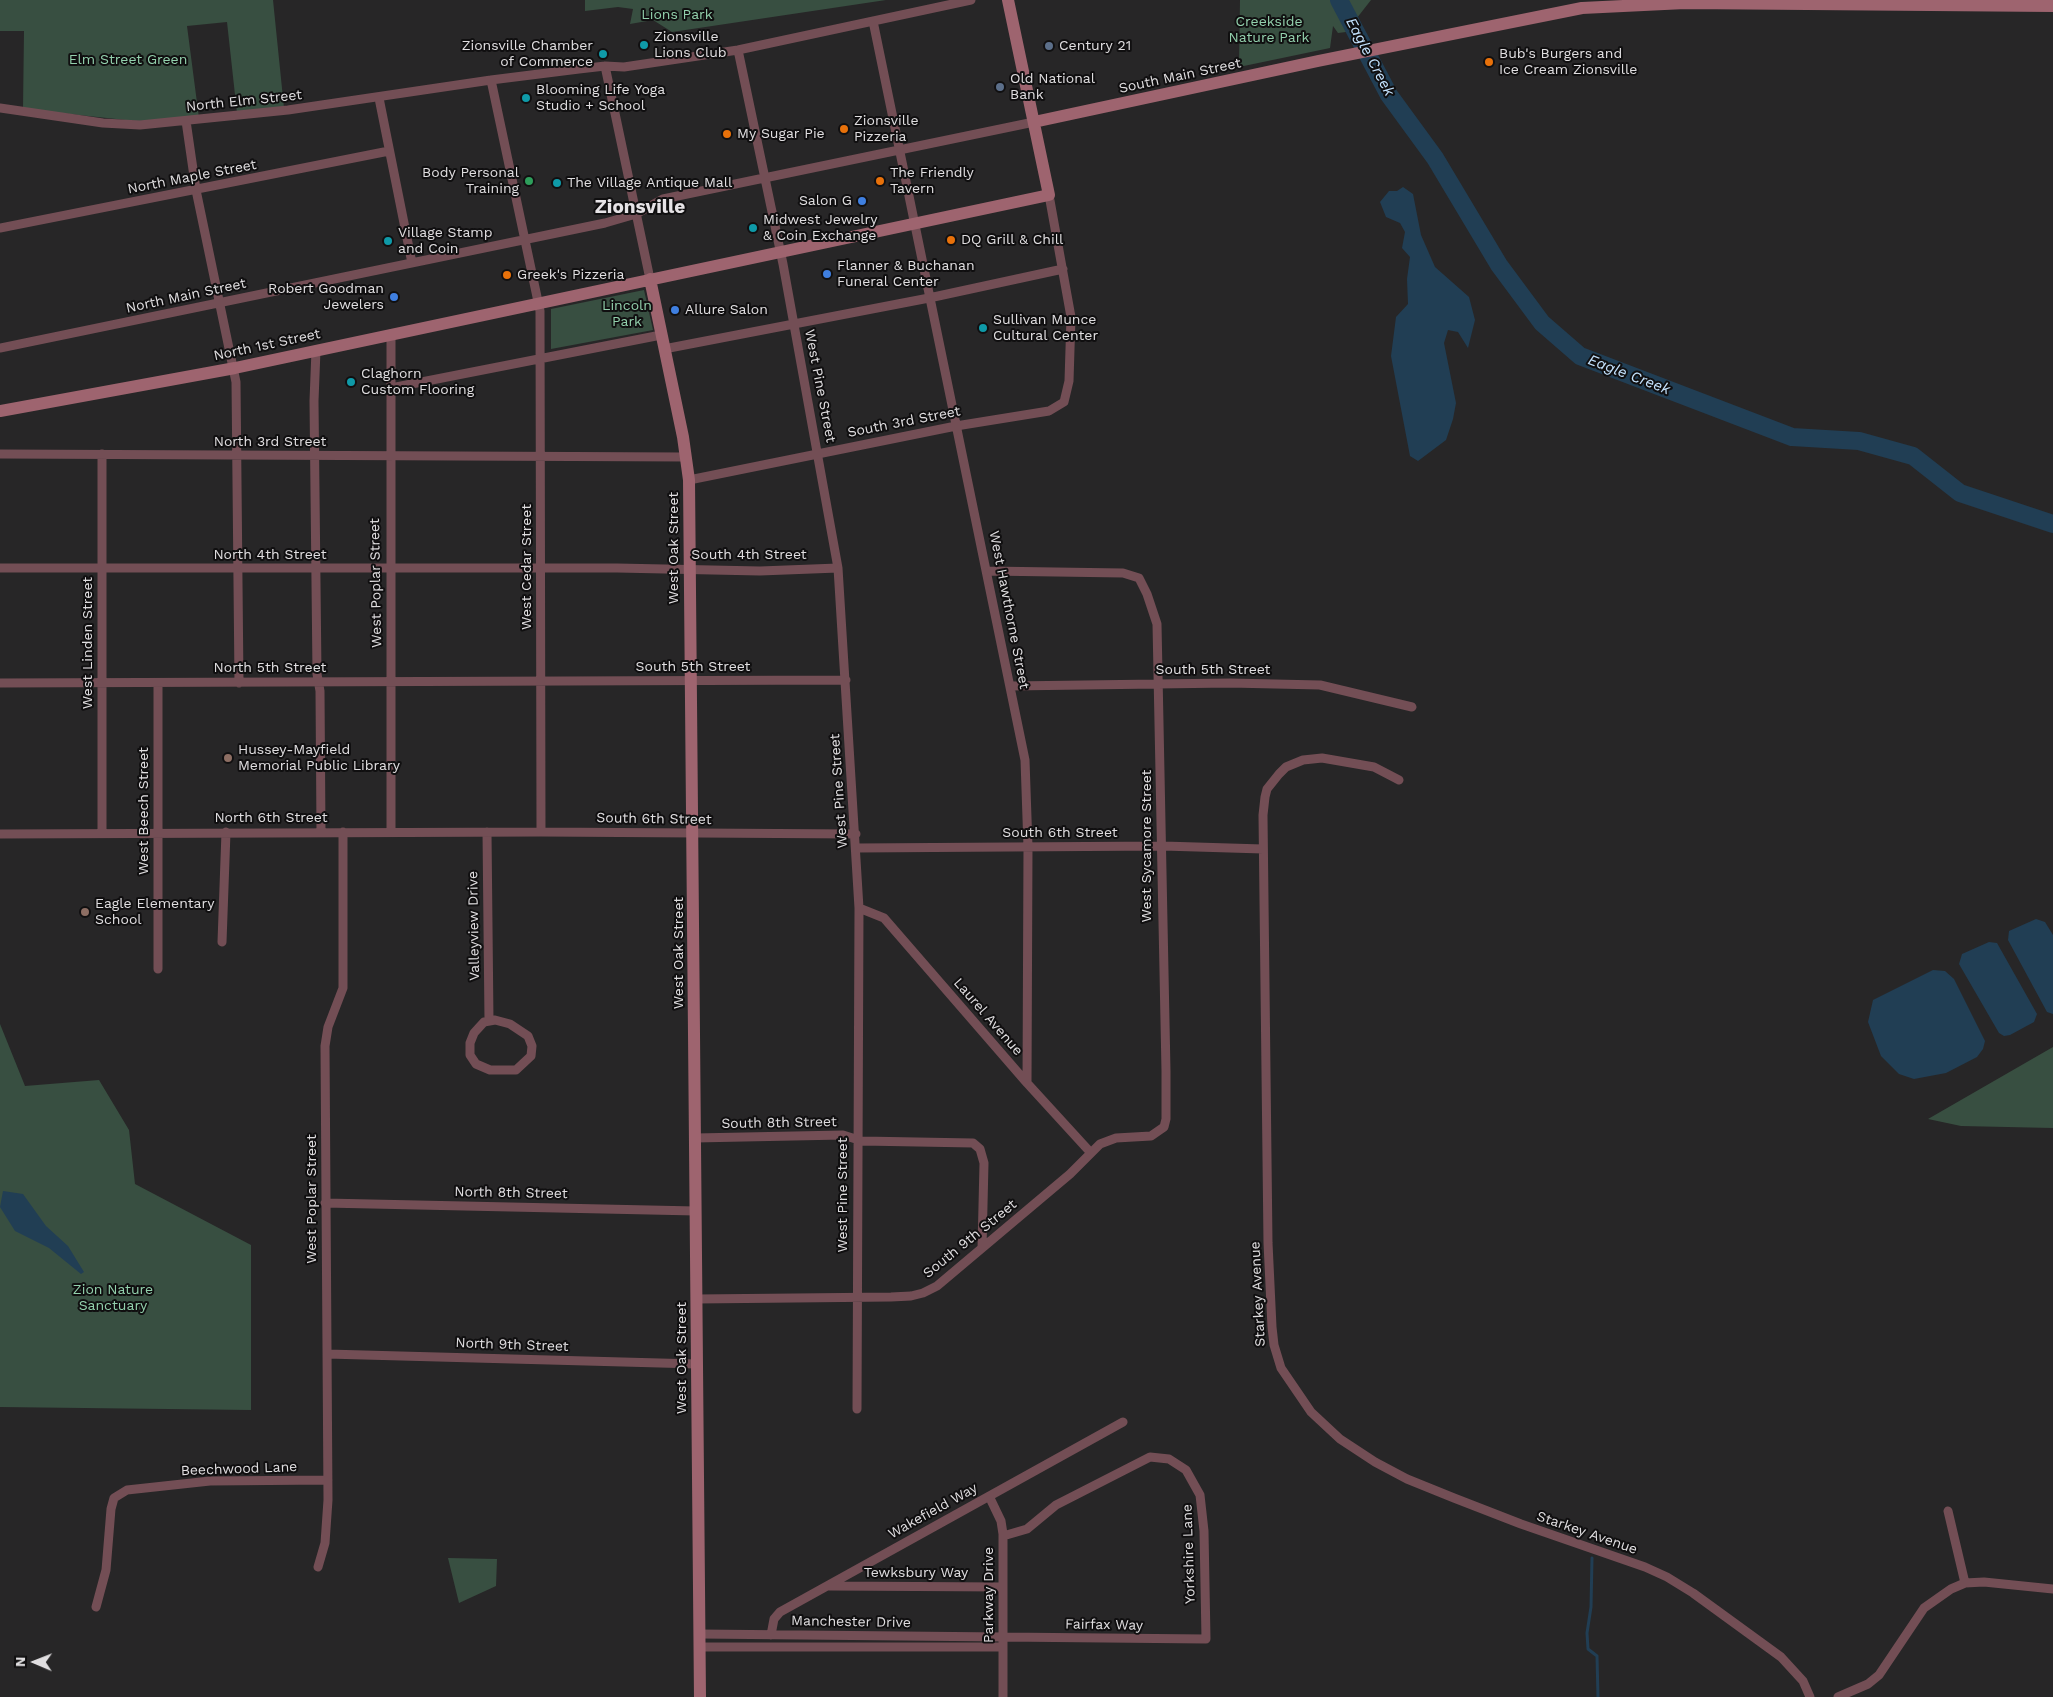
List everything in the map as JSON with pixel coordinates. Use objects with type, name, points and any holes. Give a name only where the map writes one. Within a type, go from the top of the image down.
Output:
[{"type":"main road","points":[[1008,0],[1050,195]]},
{"type":"main road","name":"South Main Street","points":[[1034,122],[1318,61],[1582,8],[1685,1],[2053,6]]},
{"type":"main road","name":"North 1st Street","points":[[0,411],[235,368],[650,278],[1050,195]]},
{"type":"main road","name":"West Oak Street","points":[[650,278],[689,480],[700,1697]]},
{"type":"street","name":"North Elm Street","points":[[0,108],[124,125],[186,122],[379,98],[491,80],[606,66],[624,67],[738,50],[971,0]]},
{"type":"street","name":"West Hawthorne Street","points":[[873,21],[929,298],[988,571],[1025,760],[1028,847],[1027,1083]]},
{"type":"street","name":"West Pine Street","points":[[738,50],[780,251],[819,453],[838,568],[857,848],[859,908],[856,1140],[856,1409]]},
{"type":"street","name":"West Oak Street","points":[[606,66],[650,278]]},
{"type":"street","name":"West Cedar Street","points":[[491,80],[539,302],[541,358],[541,832]]},
{"type":"street","points":[[379,98],[412,262]]},
{"type":"street","points":[[186,122],[196,190],[235,368],[238,456],[239,682]]},
{"type":"street","name":"South Main Street","points":[[525,240],[605,223],[636,214],[663,199],[1034,122]]},
{"type":"street","name":"North Maple Street","points":[[0,228],[389,151]]},
{"type":"street","points":[[664,349],[929,298],[1063,269],[1050,195]]},
{"type":"street","name":"North Main Street","points":[[0,348],[525,240]]},
{"type":"street","name":"South 3rd Street","points":[[689,480],[956,426],[1049,411],[1064,402],[1069,381],[1071,317],[1063,269]]},
{"type":"street","name":"West Poplar Street","points":[[391,334],[389,457],[392,832]]},
{"type":"street","points":[[391,388],[661,334]]},
{"type":"street","points":[[316,350],[314,401],[321,832]]},
{"type":"street","name":"North 3rd Street","points":[[0,454],[541,457]]},
{"type":"street","name":"West Linden Street","points":[[102,454],[102,832]]},
{"type":"street","points":[[541,457],[686,457]]},
{"type":"street","name":"North 4th Street","points":[[0,568],[540,570]]},
{"type":"street","name":"South 4th Street","points":[[540,570],[690,569],[760,571],[838,568]]},
{"type":"street","name":"West Sycamore Street","points":[[988,571],[1123,574],[1138,578],[1143,583],[1157,624],[1163,846],[1162,958],[1166,1119],[1164,1127],[1151,1136],[1108,1140],[1100,1144],[1091,1153]]},
{"type":"street","name":"South 5th Street","points":[[540,682],[846,680]]},
{"type":"street","name":"North 5th Street","points":[[0,683],[540,682]]},
{"type":"street","name":"West Beech Street","points":[[158,683],[158,969]]},
{"type":"street","name":"South 5th Street","points":[[1011,686],[1160,684],[1320,686],[1412,707]]},
{"type":"street","name":"Starkey Avenue","points":[[1399,780],[1374,767],[1322,758],[1303,760],[1286,766],[1267,790],[1263,815],[1263,849],[1270,1299],[1276,1357],[1287,1380],[1311,1412],[1340,1439],[1391,1471],[1521,1524],[1644,1567],[1693,1593],[1781,1657],[1803,1681],[1810,1697]]},
{"type":"street","name":"North 6th Street","points":[[0,834],[102,832],[541,832]]},
{"type":"street","points":[[222,942],[226,832]]},
{"type":"street","name":"West Poplar Street","points":[[318,1567],[325,1543],[328,1480],[325,1203],[326,1046],[328,1027],[343,988],[343,832]]},
{"type":"street","name":"Valleyview Drive","points":[[487,832],[489,1021]]},
{"type":"street","name":"South 6th Street","points":[[541,832],[856,834]]},
{"type":"street","name":"South 6th Street","points":[[857,848],[1163,846],[1263,849]]},
{"type":"street","name":"Laurel Avenue","points":[[859,908],[884,918],[1027,1083],[1091,1153]]},
{"type":"street","points":[[489,1021],[510,1024],[528,1036],[532,1046],[531,1056],[516,1070],[490,1070],[476,1064],[470,1055],[470,1044],[474,1033],[484,1022],[489,1021]]},
{"type":"street","name":"South 8th Street","points":[[695,1138],[843,1135],[856,1140],[962,1141],[973,1143],[980,1149],[984,1163],[982,1248]]},
{"type":"street","name":"South 9th Street","points":[[697,1298],[911,1296],[923,1293],[938,1286],[1070,1174],[1091,1153]]},
{"type":"street","name":"North 8th Street","points":[[325,1203],[696,1210]]},
{"type":"street","name":"North 9th Street","points":[[327,1354],[697,1364]]},
{"type":"street","name":"Wakefield Way","points":[[771,1635],[774,1618],[780,1612],[1123,1422]]},
{"type":"street","name":"Yorkshire Lane","points":[[1003,1536],[1027,1528],[1056,1506],[1150,1457],[1169,1459],[1186,1470],[1200,1495],[1204,1534],[1206,1640]]},
{"type":"street","name":"Beechwood Lane","points":[[96,1607],[106,1570],[111,1509],[114,1498],[126,1490],[210,1480],[328,1480]]},
{"type":"street","name":"Parkway Drive","points":[[989,1496],[1000,1521],[1003,1536],[1003,1697]]},
{"type":"street","points":[[1948,1511],[1964,1583]]},
{"type":"street","points":[[1838,1697],[1868,1684],[1879,1675],[1924,1608],[1937,1598],[1964,1583],[2005,1583],[2053,1589]]},
{"type":"street","name":"Tewksbury Way","points":[[829,1586],[1003,1587]]},
{"type":"street","name":"Manchester Drive","points":[[700,1634],[1003,1638]]},
{"type":"street","name":"Fairfax Way","points":[[1003,1638],[1206,1640]]},
{"type":"street","name":"Manchester Drive","points":[[700,1647],[1003,1647]]},
{"type":"green space","name":"Elm Street Green","points":[[0,0],[273,0],[284,108],[237,113],[227,22],[187,26],[199,118],[144,122],[23,109],[24,31],[0,31]]},
{"type":"green space","name":"Lions Park","points":[[585,0],[886,0],[672,32],[653,20],[630,24],[633,9],[618,7],[585,11]]},
{"type":"green space","name":"Creekside Nature Park","points":[[1240,0],[1371,0],[1346,32],[1338,33],[1333,26],[1330,48],[1239,67]]},
{"type":"green space","name":"Lincoln Park","points":[[644,290],[653,330],[551,349],[551,309]]},
{"type":"green space","name":"Zion Nature Sanctuary","points":[[0,1024],[25,1086],[99,1080],[129,1130],[135,1184],[251,1245],[251,1410],[0,1407]]},
{"type":"green space","points":[[2053,1047],[2053,1128],[1961,1126],[1928,1119]]},
{"type":"green space","points":[[448,1558],[497,1559],[496,1586],[459,1603]]},
{"type":"water","points":[[1403,187],[1413,194],[1421,235],[1435,267],[1469,297],[1475,320],[1468,348],[1458,332],[1448,330],[1444,343],[1456,403],[1453,419],[1446,440],[1418,461],[1410,456],[1391,356],[1396,317],[1408,304],[1407,279],[1410,257],[1402,248],[1405,232],[1400,223],[1386,217],[1380,202],[1389,191],[1397,191]]},
{"type":"water","points":[[2036,919],[2045,922],[2053,935],[2053,1014],[2047,1012],[2008,940],[2009,931]]},
{"type":"water","points":[[1989,942],[1997,943],[2037,1014],[2034,1022],[2010,1035],[2004,1036],[1999,1033],[1959,964],[1962,954]]},
{"type":"water","points":[[1933,970],[1945,971],[1954,979],[1985,1041],[1983,1049],[1977,1057],[1946,1073],[1914,1079],[1899,1074],[1881,1056],[1868,1022],[1873,1000]]},
{"type":"water","points":[[3,1191],[23,1194],[46,1226],[68,1246],[84,1272],[81,1274],[49,1248],[15,1231],[0,1207]]},
{"type":"waterway","name":"Eagle Creek","points":[[1339,0],[1389,95],[1435,158],[1499,265],[1542,323],[1580,356],[1792,437],[1859,441],[1913,456],[1960,493],[2053,524]]},
{"type":"waterway","points":[[1592,1558],[1591,1607],[1587,1633],[1588,1649],[1597,1656],[1598,1697]]},
{"type":"place","name":"Zionsville Lions Club","points":[[644,45]]},
{"type":"place","name":"Century 21","points":[[1049,46]]},
{"type":"place","name":"Zionsville Chamber of Commerce","points":[[603,54]]},
{"type":"place","name":"Bub's Burgers and Ice Cream Zionsville","points":[[1489,62]]},
{"type":"place","name":"Old National Bank","points":[[1000,87]]},
{"type":"place","name":"Blooming Life Yoga Studio + School","points":[[526,98]]},
{"type":"place","name":"Zionsville Pizzeria","points":[[844,129]]},
{"type":"place","name":"My Sugar Pie","points":[[727,134]]},
{"type":"place","name":"Body Personal Training","points":[[529,181]]},
{"type":"place","name":"The Friendly Tavern","points":[[880,181]]},
{"type":"place","name":"The Village Antique Mall","points":[[557,183]]},
{"type":"place","name":"Salon G","points":[[862,201]]},
{"type":"place","name":"Midwest Jewelry & Coin Exchange","points":[[753,228]]},
{"type":"place","name":"DQ Grill & Chill","points":[[951,240]]},
{"type":"place","name":"Village Stamp and Coin","points":[[388,241]]},
{"type":"place","name":"Flanner & Buchanan Funeral Center","points":[[827,274]]},
{"type":"place","name":"Greek's Pizzeria","points":[[507,275]]},
{"type":"place","name":"Robert Goodman Jewelers","points":[[394,297]]},
{"type":"place","name":"Allure Salon","points":[[675,310]]},
{"type":"place","name":"Sullivan Munce Cultural Center","points":[[983,328]]},
{"type":"place","name":"Claghorn Custom Flooring","points":[[351,382]]},
{"type":"place","name":"Hussey-Mayfield Memorial Public Library","points":[[228,758]]},
{"type":"place","name":"Eagle Elementary School","points":[[85,912]]},
{"type":"district","name":"Zionsville","points":[[640,207]]}]
